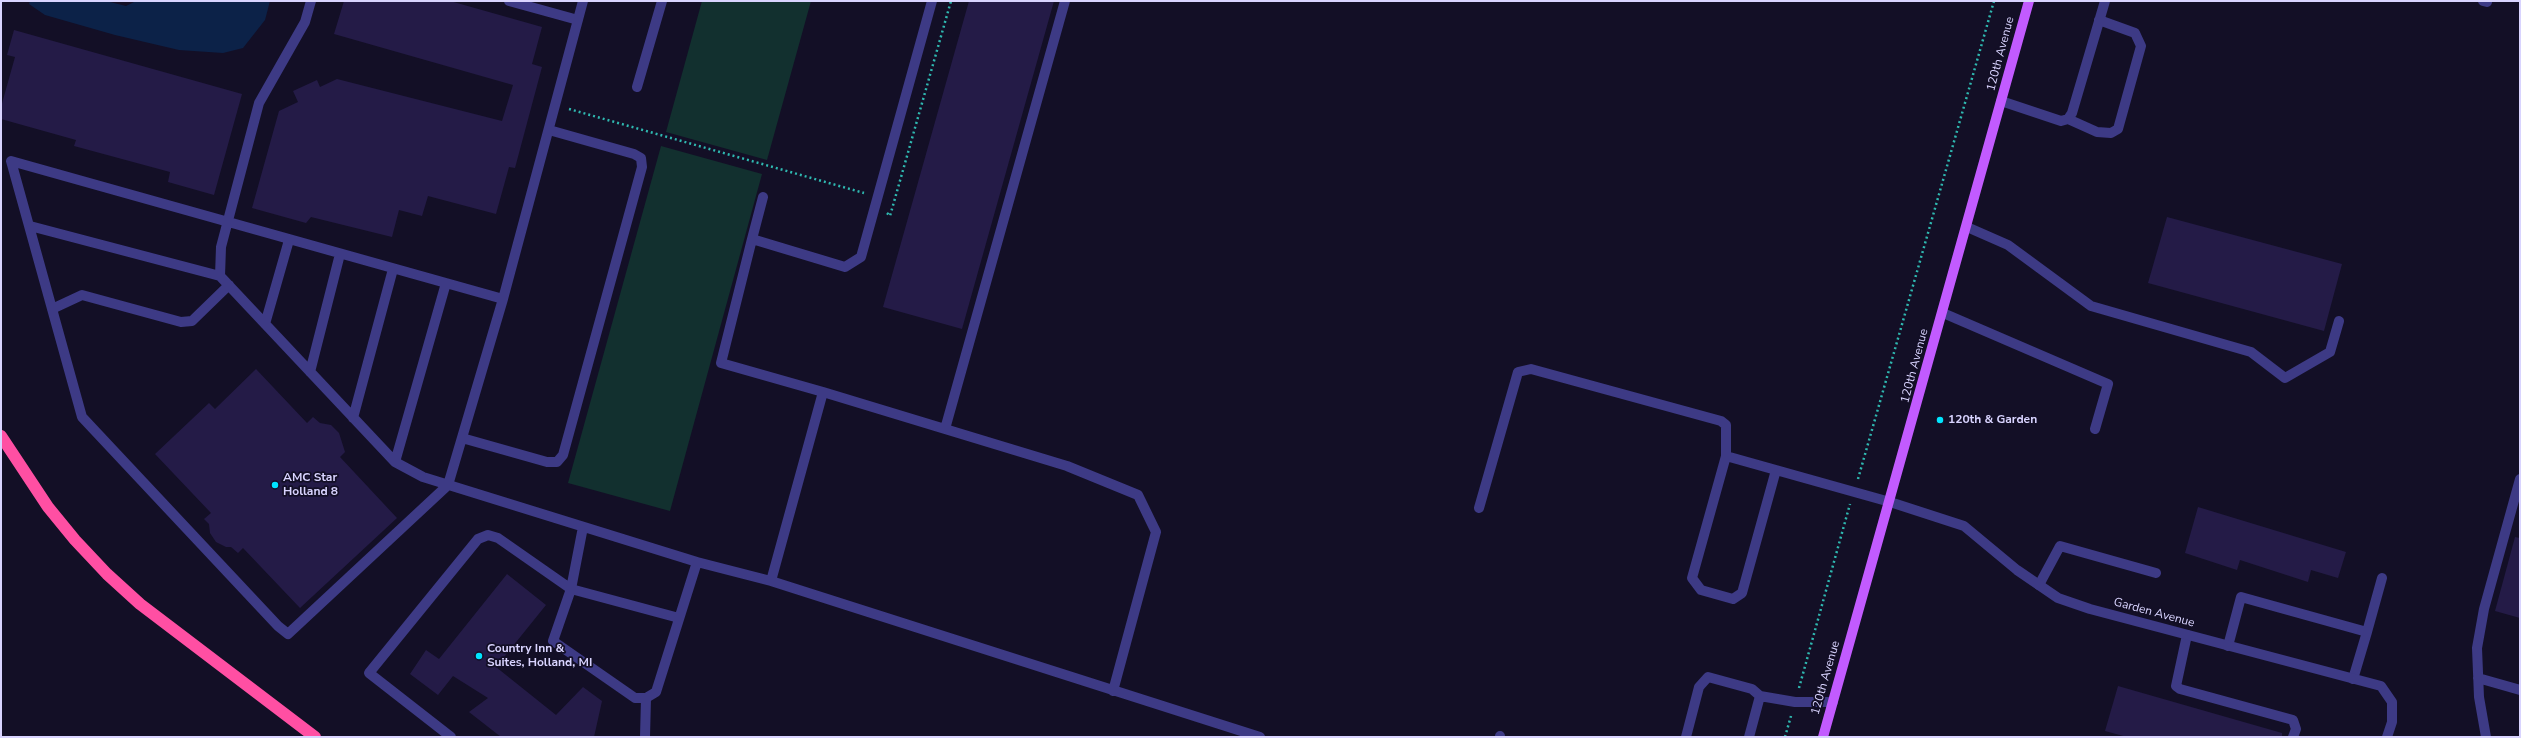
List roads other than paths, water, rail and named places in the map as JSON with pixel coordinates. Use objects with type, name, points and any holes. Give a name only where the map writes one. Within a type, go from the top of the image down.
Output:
[{"type":"highway","points":[[1,436],[48,507],[74,540],[106,574],[140,604],[315,737]]},
{"type":"main road","name":"120th Avenue","points":[[1823,737],[1943,313],[2029,1]]},
{"type":"street","points":[[220,276],[221,247],[259,103],[305,22],[311,1]]},
{"type":"street","points":[[509,1],[578,20]]},
{"type":"street","points":[[503,299],[227,224],[11,162],[82,417],[278,626],[288,634],[448,485],[503,299],[583,1]]},
{"type":"street","points":[[637,87],[662,1]]},
{"type":"street","points":[[752,239],[845,267],[861,257],[932,1]]},
{"type":"street","points":[[945,429],[1065,1]]},
{"type":"street","points":[[2068,119],[2072,113],[2105,1]]},
{"type":"street","points":[[2001,101],[2061,121],[2068,119],[2097,132],[2111,133],[2118,128],[2141,46],[2135,33],[2099,20]]},
{"type":"street","points":[[462,438],[547,462],[557,462],[563,455],[642,167],[641,158],[634,154],[549,130]]},
{"type":"street","points":[[763,197],[721,363],[823,392],[1067,466],[1138,495],[1156,532],[1113,691]]},
{"type":"street","points":[[30,226],[220,276],[394,462],[423,477],[697,562],[771,581],[1260,737]]},
{"type":"street","points":[[1966,226],[2008,245],[2091,306],[2251,352],[2285,378],[2330,352],[2339,321]]},
{"type":"street","points":[[265,324],[289,240]]},
{"type":"street","points":[[310,372],[340,254]]},
{"type":"street","points":[[353,418],[393,269]]},
{"type":"street","points":[[394,462],[446,283]]},
{"type":"street","points":[[52,309],[82,295],[181,322],[192,321],[229,285]]},
{"type":"street","points":[[1943,313],[2108,384],[2095,429]]},
{"type":"street","points":[[1479,508],[1518,372],[1531,369],[1721,421],[1726,425],[1726,456],[1692,578],[1701,590],[1733,599],[1742,593],[1776,470]]},
{"type":"street","points":[[771,581],[823,392]]},
{"type":"street","name":"Garden Avenue","points":[[1726,456],[1890,502],[1964,526],[2039,585],[2058,598],[2090,609],[2381,686],[2392,702],[2392,722],[2387,737]]},
{"type":"street","points":[[2486,737],[2478,678],[2477,648],[2484,609],[2520,479]]},
{"type":"street","points":[[583,527],[570,589],[553,641],[635,698],[646,698],[656,692],[697,562]]},
{"type":"street","points":[[451,737],[369,673],[478,539],[488,535],[498,538],[570,589],[679,618]]},
{"type":"street","points":[[2039,585],[2060,546],[2156,573]]},
{"type":"street","points":[[2353,679],[2382,578]]},
{"type":"street","points":[[2228,646],[2241,597],[2367,632]]},
{"type":"street","points":[[2187,635],[2176,686],[2180,689],[2293,720],[2296,729],[2293,737]]},
{"type":"street","points":[[1686,737],[1699,687],[1708,677],[1752,689],[1760,696],[1795,702],[1833,702]]},
{"type":"street","points":[[2478,678],[2520,690]]},
{"type":"street","points":[[1749,737],[1760,696]]},
{"type":"street","points":[[645,737],[646,698]]},
{"type":"water","points":[[30,1],[106,1],[126,6],[136,1],[270,1],[265,20],[243,48],[223,53],[179,50],[115,35],[45,15],[29,4]]},
{"type":"place","name":"120th & Garden","points":[[1940,420]]},
{"type":"place","name":"AMC Star Holland 8","points":[[275,485]]},
{"type":"place","name":"Country Inn & Suites, Holland, MI","points":[[479,656]]}]
